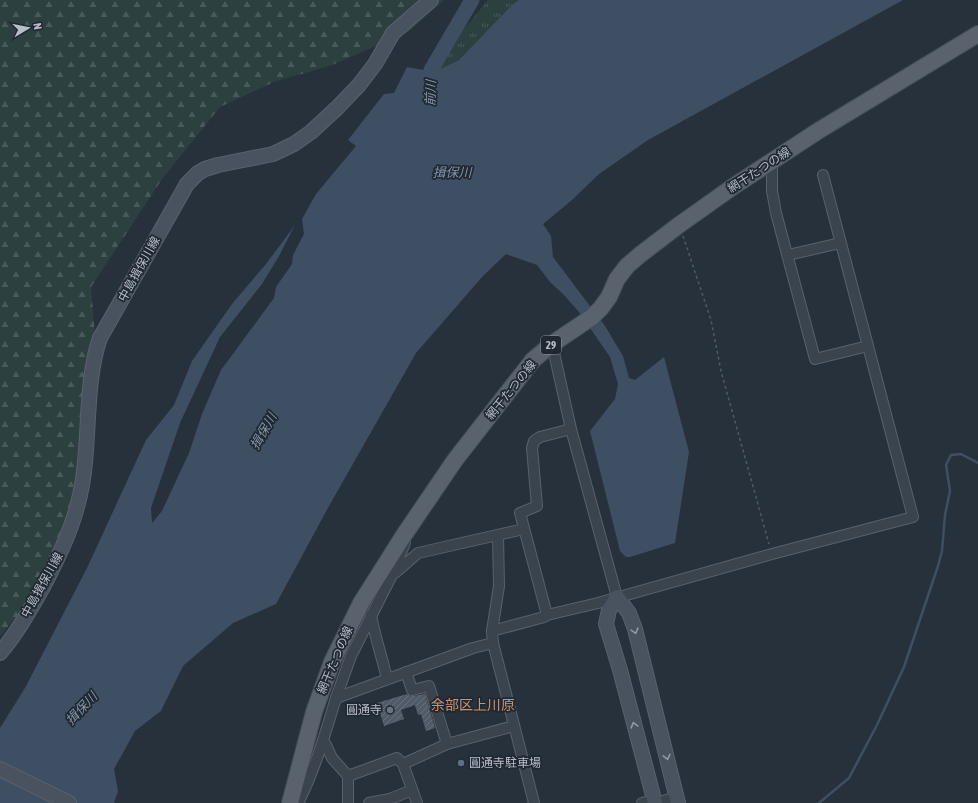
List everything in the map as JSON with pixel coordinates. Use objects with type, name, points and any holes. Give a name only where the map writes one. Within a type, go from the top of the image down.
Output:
[{"type":"main road","name":"中島揖保川線","points":[[0,653],[23,621],[58,558],[66,541],[79,504],[85,464],[93,367],[100,338],[187,184],[198,173],[205,169],[218,164],[274,154],[294,144],[310,132],[337,108],[359,85],[375,64],[393,33],[432,0]]},
{"type":"main road","name":"網干たつの線","points":[[290,803],[314,712],[332,662],[361,604],[408,529],[455,460],[533,360],[552,344],[592,317],[602,308],[617,279],[628,266],[641,254],[679,225],[734,186],[871,98],[978,34]]},
{"type":"main road","points":[[652,802],[620,670],[606,624],[609,610],[617,597],[629,613],[635,629],[677,800]]},
{"type":"main road","points":[[0,769],[69,803]]},
{"type":"street","points":[[772,162],[772,191],[815,359],[868,346]]},
{"type":"street","points":[[492,631],[913,517],[823,175]]},
{"type":"street","points":[[788,255],[840,243]]},
{"type":"street","points":[[552,344],[571,429],[617,597]]},
{"type":"street","points":[[547,615],[520,513],[537,506],[532,448],[534,441],[540,437],[571,429]]},
{"type":"street","points":[[298,803],[323,741],[351,656],[392,575],[407,540],[408,529]]},
{"type":"street","points":[[392,575],[418,553],[524,529]]},
{"type":"street","points":[[498,536],[499,586],[492,631],[493,643],[534,803]]},
{"type":"street","points":[[372,615],[374,634],[381,652],[387,679]]},
{"type":"street","points":[[336,698],[473,648],[493,643]]},
{"type":"street","points":[[406,672],[412,690],[428,686],[447,744]]},
{"type":"street","points":[[404,764],[447,744],[514,726]]},
{"type":"street","points":[[323,741],[332,758],[348,776],[348,803]]},
{"type":"street","points":[[348,776],[397,758],[404,764],[417,803]]},
{"type":"street","points":[[369,803],[390,799],[412,790]]},
{"type":"street","points":[[652,802],[677,800]]},
{"type":"path","points":[[679,225],[711,320],[721,371],[772,554]]},
{"type":"green space","points":[[0,0],[444,0],[408,32],[332,65],[274,82],[220,107],[162,179],[91,287],[95,336],[83,445],[63,534],[22,610],[0,636]]},
{"type":"green space","points":[[488,0],[519,0],[513,4],[459,60],[435,72],[428,66],[435,56],[459,35]]},
{"type":"water","name":"揖保川","points":[[519,0],[903,0],[648,140],[599,174],[572,200],[543,224],[551,236],[553,257],[605,326],[623,356],[629,378],[635,380],[664,357],[689,452],[675,543],[630,557],[626,557],[620,551],[590,431],[615,399],[618,384],[610,357],[579,312],[550,282],[537,265],[506,254],[482,277],[416,353],[329,506],[276,604],[233,623],[183,666],[161,711],[135,731],[114,769],[118,791],[114,803],[0,803],[0,728],[25,688],[87,568],[146,440],[174,405],[192,361],[232,304],[266,264],[295,225],[262,284],[220,337],[180,423],[151,508],[152,523],[162,511],[189,453],[202,414],[221,370],[274,298],[276,287],[292,264],[293,255],[304,234],[302,219],[316,194],[356,146],[348,140],[384,94],[394,93],[407,67],[434,72],[459,60],[513,4]]},
{"type":"building","name":"圓通寺","points":[[407,694],[413,696],[425,694],[435,728],[426,731],[421,714],[418,715],[415,705],[401,710],[404,719],[384,726],[377,703]]},
{"type":"waterway","name":"前川","points":[[430,91],[431,70],[472,0]]},
{"type":"waterway","points":[[819,803],[849,778],[877,725],[904,667],[942,551],[945,515],[950,491],[946,465],[951,455],[961,454],[978,463]]},
{"type":"place","name":"圓通寺","points":[[390,710]]},
{"type":"place","name":"圓通寺駐車場","points":[[461,763]]},
{"type":"district","name":"余部区上川原","points":[[473,705]]}]
